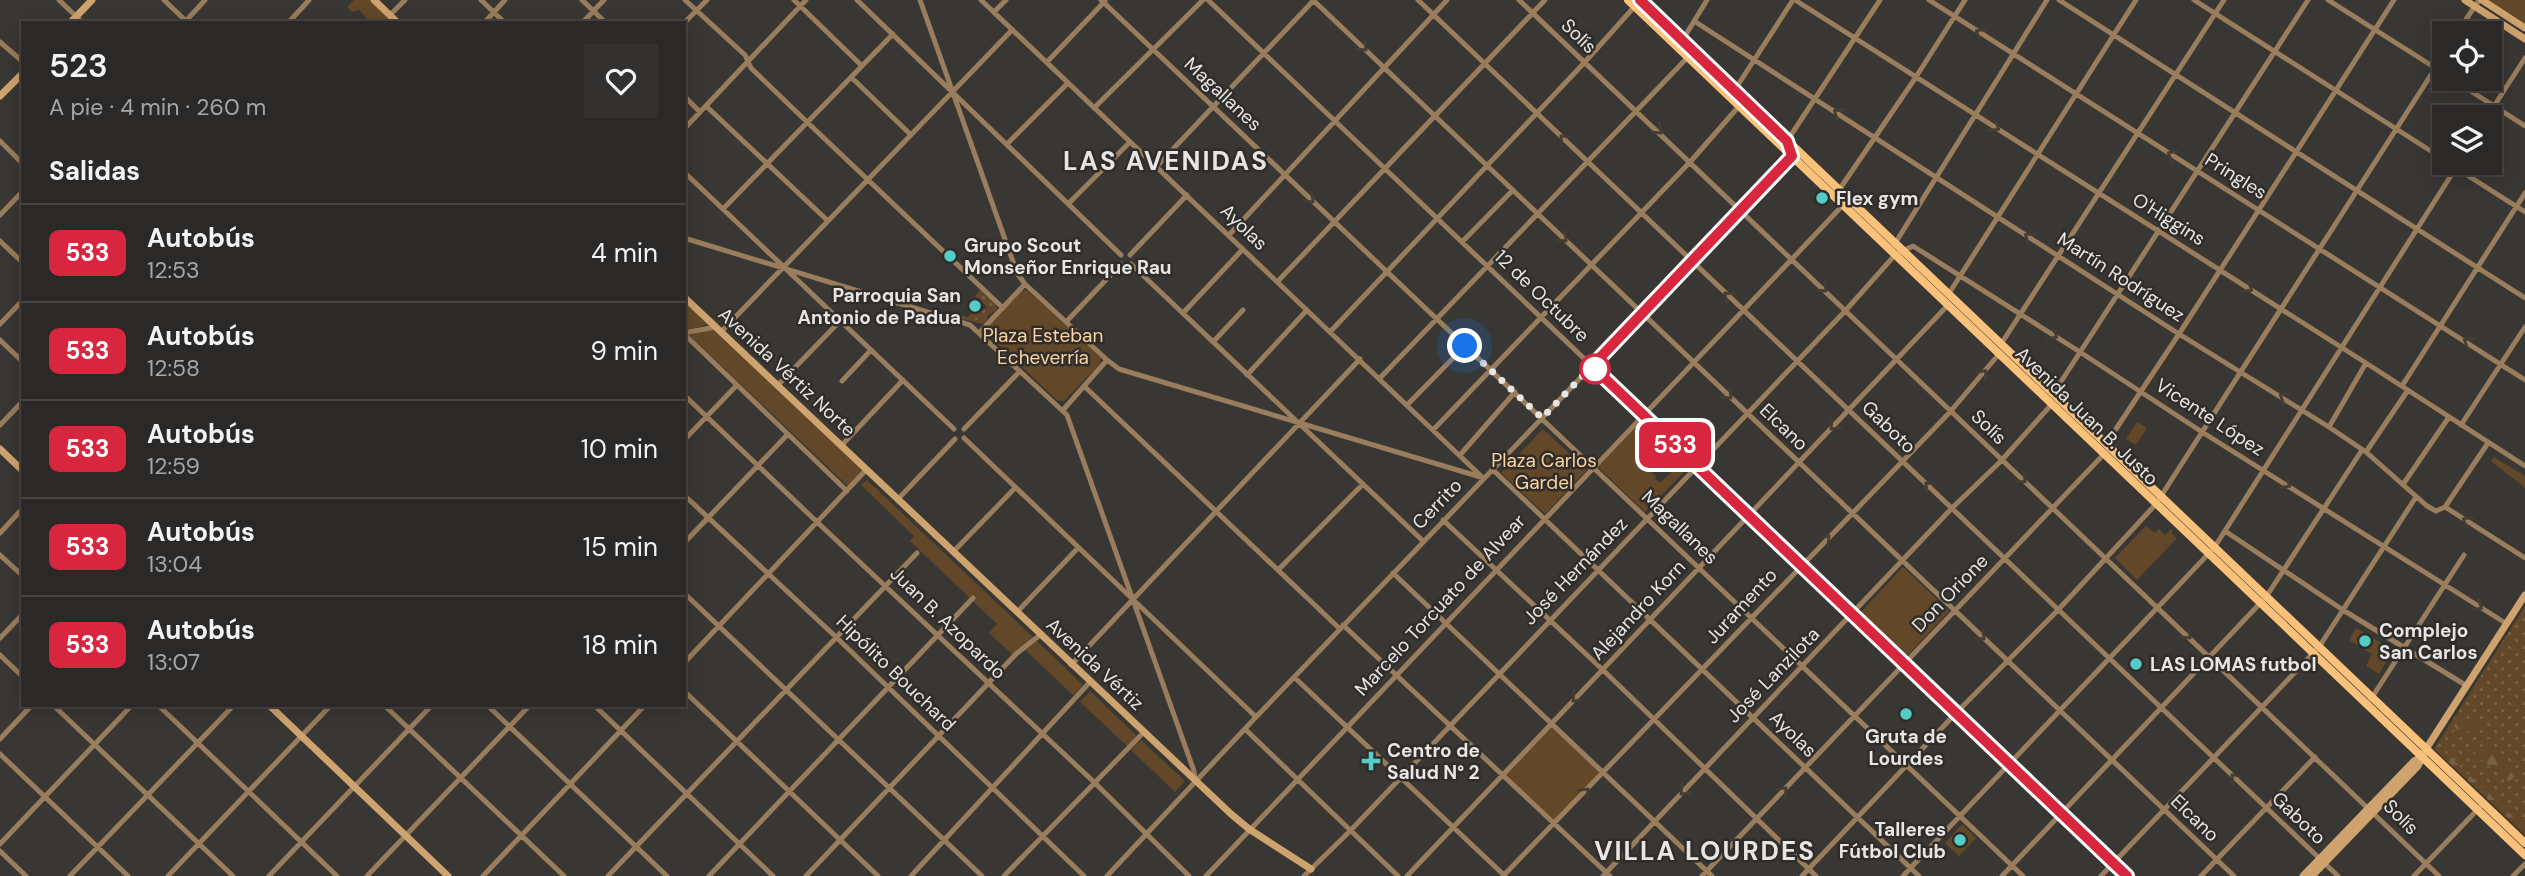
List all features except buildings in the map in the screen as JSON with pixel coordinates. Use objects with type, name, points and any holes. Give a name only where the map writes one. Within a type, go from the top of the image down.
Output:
[{"type":"main road","name":"Avenida Juan B. Justo","points":[[1634,2],[1681,40],[1843,205],[1948,293],[2052,404],[2316,650],[2369,701],[2420,758],[2525,844]]},
{"type":"main road","name":"Avenida Juan B. Justo","points":[[1634,2],[1688,57],[1732,93]]},
{"type":"main road","name":"Avenida Juan B. Justo","points":[[1742,103],[1787,141],[1894,243],[1899,253],[1948,305],[2053,394],[2106,444],[2158,500]]},
{"type":"main road","name":"Avenida Juan B. Justo","points":[[2480,807],[2525,855]]},
{"type":"street","points":[[59,0],[73,20],[92,0]]},
{"type":"street","points":[[164,0],[185,21]]},
{"type":"street","points":[[187,21],[205,0]]},
{"type":"street","points":[[290,21],[309,0]]},
{"type":"street","points":[[374,0],[396,21]]},
{"type":"street","points":[[390,15],[404,0]]},
{"type":"street","points":[[481,0],[503,21]]},
{"type":"street","points":[[486,21],[505,0]]},
{"type":"street","points":[[582,0],[604,21]]},
{"type":"street","points":[[585,21],[604,0]]},
{"type":"street","points":[[685,0],[745,55],[751,68],[1003,308]]},
{"type":"street","points":[[686,21],[707,0]]},
{"type":"street","points":[[794,0],[862,66]]},
{"type":"street","points":[[686,127],[806,0]]},
{"type":"street","points":[[857,0],[1121,255],[1130,255]]},
{"type":"street","points":[[920,0],[1017,274],[1107,360],[1119,369],[1484,478]]},
{"type":"street","name":"Ayolas","points":[[981,0],[1484,478]]},
{"type":"street","points":[[994,12],[1006,0]]},
{"type":"street","points":[[1094,108],[1205,0]]},
{"type":"street","name":"12 de Octubre","points":[[1205,0],[2127,876]]},
{"type":"street","points":[[1157,166],[1314,0]]},
{"type":"street","name":"Elcano","points":[[1314,0],[2234,876]]},
{"type":"street","name":"Gaboto","points":[[1418,0],[2338,876]]},
{"type":"street","points":[[1228,235],[1447,0]]},
{"type":"street","name":"Solís","points":[[1519,0],[2439,876]]},
{"type":"street","points":[[1278,281],[1545,0]]},
{"type":"street","points":[[1380,378],[1688,57],[1681,40],[1707,0]]},
{"type":"street","points":[[1732,93],[1794,0]]},
{"type":"street","name":"O'Higgins","points":[[1794,0],[2342,347],[2488,443],[2524,463]]},
{"type":"street","points":[[1792,156],[1787,141],[1880,0]]},
{"type":"street","name":"Pringles","points":[[1929,0],[2525,380]]},
{"type":"street","points":[[1843,205],[1839,190],[1965,0]]},
{"type":"street","points":[[1894,243],[2047,0]]},
{"type":"street","points":[[2059,0],[2525,298]]},
{"type":"street","points":[[1948,305],[1948,293],[2136,0]]},
{"type":"street","points":[[2193,0],[2432,153]]},
{"type":"street","name":"Juramento","points":[[1504,876],[1950,412],[2000,349],[2098,192],[2224,0]]},
{"type":"street","points":[[2052,404],[2053,394],[2308,0]]},
{"type":"street","points":[[2328,0],[2432,66]]},
{"type":"street","points":[[2105,454],[2106,444],[2394,0]]},
{"type":"street","points":[[2465,0],[2478,2],[2525,28]]},
{"type":"street","points":[[1047,62],[1104,1]]},
{"type":"street","name":"Magallanes","points":[[1104,1],[2024,876]]},
{"type":"street","points":[[1330,332],[1584,63],[1634,2]]},
{"type":"street","points":[[2465,21],[2478,2]]},
{"type":"street","points":[[2478,2],[2525,38]]},
{"type":"street","points":[[294,16],[299,21]]},
{"type":"street","name":"Martín Rodríguez","points":[[1694,21],[2179,334],[2302,409],[2364,451],[2404,483],[2416,497]]},
{"type":"street","points":[[686,334],[718,330],[783,268],[1012,30]]},
{"type":"street","points":[[723,209],[893,34]]},
{"type":"street","points":[[0,41],[21,60]]},
{"type":"street","points":[[2495,105],[2525,58]]},
{"type":"street","points":[[1802,876],[1956,712],[2058,610],[2158,500],[2432,72]]},
{"type":"street","points":[[0,96],[21,75]]},
{"type":"street","points":[[851,77],[910,134]]},
{"type":"street","points":[[1007,144],[1068,83]]},
{"type":"street","points":[[2471,91],[2492,105]]},
{"type":"street","points":[[686,97],[767,164],[828,221]]},
{"type":"street","points":[[1433,430],[1691,162],[1742,103]]},
{"type":"street","points":[[2502,111],[2525,126]]},
{"type":"street","points":[[0,141],[21,162]]},
{"type":"street","points":[[1068,204],[1130,142]]},
{"type":"street","name":"Cerrito","points":[[1107,876],[1792,156]]},
{"type":"street","points":[[686,174],[954,429]]},
{"type":"street","points":[[1903,876],[2212,551],[2451,175]]},
{"type":"street","points":[[2471,175],[2525,212]]},
{"type":"street","points":[[1462,242],[1513,190]]},
{"type":"street","points":[[0,215],[21,193]]},
{"type":"street","points":[[2002,876],[2264,600],[2405,388],[2441,325],[2525,193]]},
{"type":"street","points":[[1187,195],[1130,255],[1130,264],[1423,541]]},
{"type":"street","name":"Marcelo Torcuato de Alvear","points":[[1206,876],[1843,205]]},
{"type":"street","points":[[686,239],[970,325],[1069,416],[1194,771],[1195,781]]},
{"type":"street","points":[[0,241],[21,261]]},
{"type":"street","name":"Vicente López","points":[[1899,253],[1913,246],[2507,624]]},
{"type":"street","points":[[1183,313],[1243,249]]},
{"type":"street","name":"José Hernández","points":[[1304,876],[1350,831],[1899,253]]},
{"type":"street","points":[[1121,255],[1121,264]]},
{"type":"street","points":[[1066,322],[1121,264]]},
{"type":"street","points":[[1121,264],[1130,264]]},
{"type":"street","points":[[980,332],[1025,284]]},
{"type":"street","name":"Avenida Vértiz Norte","points":[[686,299],[868,469]]},
{"type":"street","points":[[0,324],[21,302]]},
{"type":"street","name":"Alejandro Korn","points":[[1407,876],[1948,305]]},
{"type":"street","points":[[1213,342],[1243,310]]},
{"type":"street","points":[[1247,374],[1307,310]]},
{"type":"street","points":[[778,385],[841,320]]},
{"type":"street","points":[[2461,425],[2525,327]]},
{"type":"street","points":[[686,336],[847,491]]},
{"type":"street","points":[[0,340],[21,360]]},
{"type":"street","points":[[1407,405],[1465,346]]},
{"type":"street","points":[[842,381],[871,350]]},
{"type":"street","points":[[1071,665],[1360,359]]},
{"type":"street","points":[[1063,410],[1107,360]]},
{"type":"street","points":[[2329,427],[2366,363]]},
{"type":"street","points":[[964,429],[1020,371]]},
{"type":"street","points":[[842,445],[903,380]]},
{"type":"street","points":[[686,438],[737,385]]},
{"type":"street","points":[[1084,386],[1279,570],[1397,674],[1607,875]]},
{"type":"street","points":[[1460,455],[1515,392]]},
{"type":"street","name":"Juan B. Azopardo","points":[[686,397],[1095,783],[1189,876]]},
{"type":"street","points":[[0,425],[21,403]]},
{"type":"street","name":"José Lanzilota","points":[[1607,875],[2052,404]]},
{"type":"street","points":[[2404,483],[2449,417]]},
{"type":"street","points":[[954,429],[964,429]]},
{"type":"street","points":[[954,429],[955,439]]},
{"type":"street","points":[[964,429],[964,438]]},
{"type":"street","points":[[686,541],[788,434]]},
{"type":"street","points":[[899,498],[955,439],[964,438]]},
{"type":"street","points":[[964,438],[1256,717]]},
{"type":"street","points":[[2101,876],[2316,650],[2416,497],[2436,511],[2445,507],[2488,443]]},
{"type":"street","points":[[0,449],[21,469]]},
{"type":"street","name":"Don Orione","points":[[1707,874],[1904,663],[2105,454]]},
{"type":"street","points":[[686,661],[868,469]]},
{"type":"street","name":"Avenida Vértiz","points":[[868,469],[1195,781],[1250,829],[1311,869]]},
{"type":"street","name":"Ayolas","points":[[1492,470],[1919,876]]},
{"type":"street","points":[[1279,570],[1363,484]]},
{"type":"street","points":[[953,552],[1015,488]]},
{"type":"street","name":"Hipólito Bouchard","points":[[686,497],[1084,876]]},
{"type":"street","points":[[2445,507],[2525,558]]},
{"type":"street","points":[[0,533],[21,510]]},
{"type":"street","points":[[1443,520],[1603,670],[1815,876]]},
{"type":"street","points":[[2225,531],[2343,610],[2467,686]]},
{"type":"street","points":[[1017,612],[1078,548]]},
{"type":"street","points":[[608,876],[917,552]]},
{"type":"street","points":[[0,555],[21,574]]},
{"type":"street","points":[[2369,701],[2464,555]]},
{"type":"street","points":[[1393,573],[1656,821],[1707,874]]},
{"type":"street","points":[[686,595],[982,876]]},
{"type":"street","points":[[2303,876],[2322,861],[2420,758],[2525,595]]},
{"type":"street","points":[[709,876],[973,598]]},
{"type":"street","points":[[0,638],[21,616]]},
{"type":"street","points":[[806,876],[1016,654],[1040,635]]},
{"type":"street","points":[[0,655],[21,675]]},
{"type":"street","points":[[1294,677],[1504,876]]},
{"type":"street","points":[[911,876],[1090,682]]},
{"type":"street","points":[[686,693],[878,876]]},
{"type":"street","points":[[0,739],[30,707]]},
{"type":"street","points":[[55,707],[233,876]]},
{"type":"street","points":[[0,844],[130,707]]},
{"type":"street","points":[[160,707],[337,876]]},
{"type":"street","points":[[70,876],[232,707]]},
{"type":"street","points":[[271,707],[448,876]]},
{"type":"street","points":[[168,876],[329,707]]},
{"type":"street","points":[[386,707],[564,876]]},
{"type":"street","points":[[269,876],[430,707]]},
{"type":"street","points":[[489,707],[667,876]]},
{"type":"street","points":[[367,876],[528,707]]},
{"type":"street","points":[[596,707],[773,876]]},
{"type":"street","points":[[483,876],[643,707]]},
{"type":"street","points":[[1245,729],[1398,876]]},
{"type":"street","points":[[1004,876],[1144,732]]},
{"type":"street","points":[[0,754],[128,876]]},
{"type":"street","points":[[2201,876],[2315,757]]},
{"type":"street","points":[[2414,876],[2480,807]]},
{"type":"street","points":[[0,851],[26,876]]},
{"type":"street","points":[[2312,876],[2322,861]]},
{"type":"street","points":[[2513,876],[2525,864]]},
{"type":"green space","points":[[354,0],[369,0],[391,21],[369,21],[359,10],[352,12],[347,7]]},
{"type":"green space","points":[[2488,0],[2525,0],[2525,23]]},
{"type":"green space","points":[[980,290],[995,304],[997,310],[987,316],[987,321],[983,324],[959,318],[962,315],[968,317],[976,307],[981,312],[987,307],[975,296]]},
{"type":"green space","name":"Plaza Esteban Echeverría","points":[[1027,290],[1101,358],[1099,365],[1064,401],[1057,400],[986,333],[987,328],[1021,291]]},
{"type":"green space","points":[[686,303],[709,324],[686,330]]},
{"type":"green space","points":[[712,329],[864,471],[848,486],[689,335]]},
{"type":"green space","points":[[1644,419],[1658,433],[1636,457],[1660,483],[1677,467],[1683,473],[1645,512],[1598,467]]},
{"type":"green space","points":[[2137,422],[2147,428],[2136,445],[2126,439]]},
{"type":"green space","name":"Plaza Carlos Gardel","points":[[1543,429],[1587,470],[1545,514],[1501,473]]},
{"type":"green space","points":[[2494,457],[2525,476],[2525,488],[2491,461]]},
{"type":"green space","points":[[867,480],[1033,637],[1013,655],[989,633],[997,624],[910,541],[914,536],[861,485]]},
{"type":"green space","points":[[2146,526],[2155,533],[2159,529],[2165,535],[2172,528],[2172,534],[2177,538],[2137,580],[2115,558]]},
{"type":"green space","points":[[1903,567],[1949,611],[1907,656],[1861,612]]},
{"type":"green space","points":[[2525,606],[2525,834],[2434,749]]},
{"type":"green space","points":[[2356,628],[2393,650],[2379,674],[2366,666],[2372,654],[2349,640]]},
{"type":"green space","points":[[1037,641],[1083,685],[1073,695],[1025,650]]},
{"type":"green space","points":[[1090,691],[1138,737],[1128,747],[1080,702]]},
{"type":"green space","points":[[2465,707],[2467,717],[2462,725],[2473,718],[2482,721],[2488,716],[2493,719],[2486,725],[2483,723],[2480,728],[2472,725],[2469,733],[2463,729],[2459,730],[2459,741],[2456,740],[2454,744],[2450,734],[2457,729],[2454,726]]},
{"type":"green space","points":[[1552,723],[1604,772],[1554,824],[1503,775]]},
{"type":"green space","points":[[2489,738],[2494,745],[2492,752],[2499,755],[2504,764],[2510,763],[2517,769],[2517,775],[2509,781],[2498,777],[2499,771],[2488,766],[2485,760],[2481,760],[2473,751],[2482,747]]},
{"type":"green space","points":[[1141,740],[1185,781],[1175,792],[1131,750]]},
{"type":"green space","points":[[2440,750],[2525,828],[2525,835],[2438,752]]},
{"type":"green space","name":"Talleres Fútbol Club","points":[[1962,824],[1976,838],[1959,856],[1945,843]]},
{"type":"bus line","name":"533","points":[[1640,0],[1787,141],[1792,156],[1592,366],[2127,876]]},
{"type":"place","name":"Flex gym","points":[[1822,198]]},
{"type":"place","name":"Grupo Scout Monseñor Enrique Rau","points":[[950,256]]},
{"type":"place","name":"Parroquia San Antonio de Padua","points":[[975,306]]},
{"type":"place","name":"Complejo San Carlos","points":[[2365,641]]},
{"type":"place","name":"LAS LOMAS futbol","points":[[2136,664]]},
{"type":"place","name":"Gruta de Lourdes","points":[[1906,714]]},
{"type":"place","name":"Centro de Salud N° 2","points":[[1371,761]]},
{"type":"place","name":"Talleres Fútbol Club","points":[[1960,840]]},
{"type":"district","name":"LAS AVENIDAS","points":[[1166,161]]},
{"type":"district","name":"VILLA LOURDES","points":[[1705,851]]},
{"type":"route","points":[[1465,346],[1542,418],[1592,366],[1595,369]]}]
